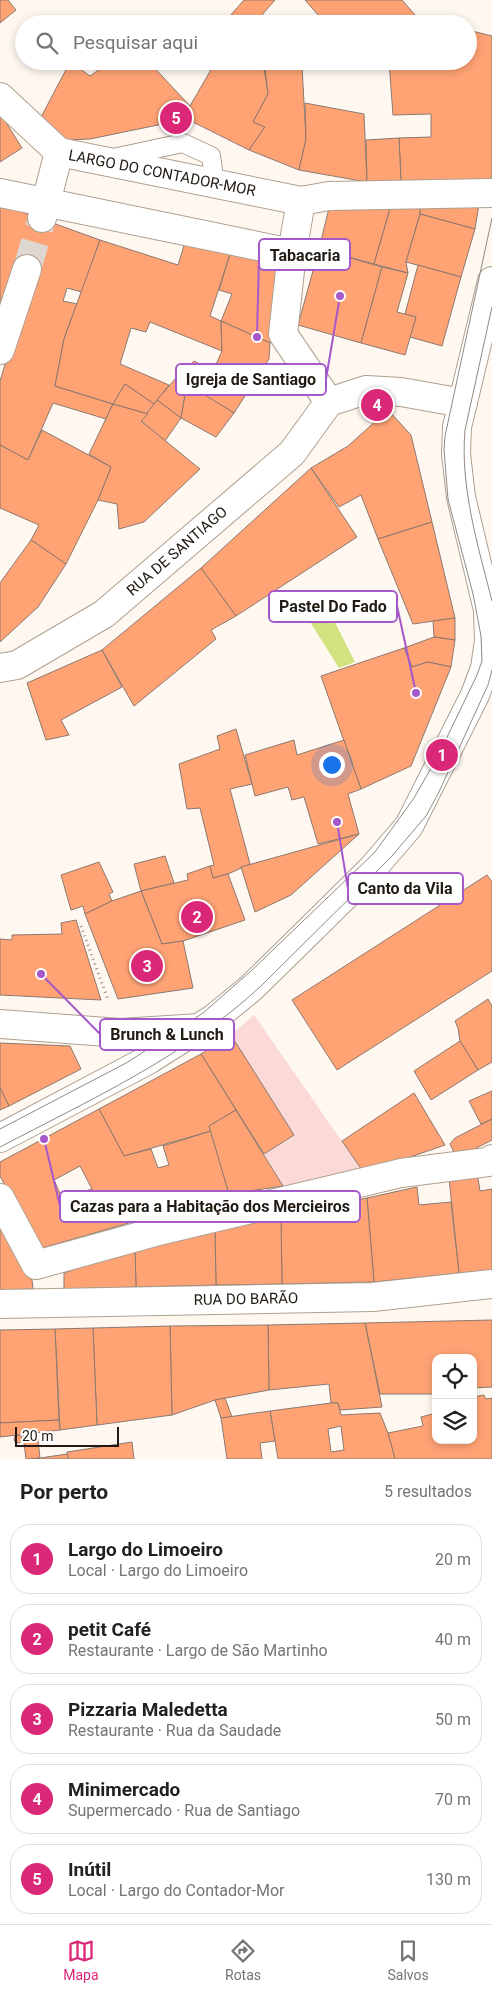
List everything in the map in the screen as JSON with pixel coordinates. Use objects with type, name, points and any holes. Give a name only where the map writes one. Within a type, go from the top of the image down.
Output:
[{"type":"street","points":[[0,97],[59,152]]},
{"type":"street","name":"LARGO DO CONTADOR-MOR","points":[[45,210],[59,152],[301,201]]},
{"type":"street","points":[[0,193],[45,210],[292,253]]},
{"type":"street","points":[[463,403],[401,392],[366,390],[329,402],[283,334],[292,253],[301,201],[330,196],[492,193]]},
{"type":"street","points":[[0,350],[28,269]]},
{"type":"street","points":[[0,1138],[148,1060],[200,1028],[251,988],[384,856],[409,826],[475,695],[485,668],[489,641],[488,610],[465,517],[456,454],[457,427],[492,281]]},
{"type":"street","name":"RUA DE SANTIAGO","points":[[0,668],[17,665],[104,614],[292,453],[329,402]]},
{"type":"street","points":[[0,1024],[120,1033],[200,1028]]},
{"type":"street","points":[[0,1198],[36,1265],[155,1232],[401,1173],[488,1162],[492,1158]]},
{"type":"street","name":"RUA DO BARÃO","points":[[0,1304],[373,1296],[492,1284]]},
{"type":"path","points":[[81,926],[120,1033]]},
{"type":"shaded area","points":[[322,597],[355,662],[339,668],[302,609]]},
{"type":"shaded area","points":[[254,1015],[364,1173],[283,1186],[264,1154],[294,1135],[231,1035]]},
{"type":"building","points":[[0,0],[8,0],[16,10],[0,23]]},
{"type":"building","points":[[244,0],[275,0],[262,15],[231,15]]},
{"type":"building","points":[[305,0],[402,0],[415,15],[318,15]]},
{"type":"building","points":[[477,32],[492,36],[492,176],[489,180],[401,181],[399,138],[431,137],[431,114],[393,115],[390,70],[477,70]]},
{"type":"building","points":[[66,70],[81,70],[90,76],[99,70],[156,70],[190,106],[187,119],[90,139],[67,140],[39,121]]},
{"type":"building","points":[[211,70],[264,70],[268,94],[253,122],[265,127],[249,150],[187,119],[190,106]]},
{"type":"building","points":[[265,70],[302,70],[306,139],[299,170],[249,150],[265,127],[253,122],[268,94]]},
{"type":"building","points":[[305,103],[364,114],[367,182],[299,170],[306,139]]},
{"type":"building","points":[[0,113],[22,148],[0,162]]},
{"type":"building","points":[[399,138],[401,181],[367,182],[366,140]]},
{"type":"building","points":[[392,202],[374,264],[319,249],[330,204]]},
{"type":"building","points":[[392,202],[421,202],[420,214],[406,262],[408,273],[374,264]]},
{"type":"building","points":[[421,202],[479,204],[475,229],[420,214]]},
{"type":"building","points":[[0,204],[100,240],[82,292],[67,288],[63,301],[77,304],[64,339],[55,386],[113,404],[106,419],[53,403],[28,460],[0,445],[0,381],[34,271],[0,333]]},
{"type":"building","points":[[420,214],[475,229],[461,277],[406,262]]},
{"type":"building","points":[[187,236],[232,248],[210,316],[221,321],[222,351],[150,322],[146,332],[131,328],[120,364],[169,385],[154,404],[125,384],[113,404],[55,386],[64,339],[100,240],[178,265]]},
{"type":"building","points":[[232,248],[267,260],[275,266],[278,281],[273,336],[270,343],[221,321],[232,294],[219,290]]},
{"type":"building","points":[[319,249],[382,267],[361,343],[298,325]]},
{"type":"building","points":[[418,265],[461,277],[442,346],[410,337],[416,317],[405,314]]},
{"type":"building","points":[[382,267],[408,273],[397,312],[416,317],[405,355],[361,343]]},
{"type":"building","points":[[221,321],[270,343],[269,359],[234,413],[176,378],[194,361],[213,371],[222,351]]},
{"type":"building","points":[[176,378],[187,384],[181,418],[157,400]]},
{"type":"building","points":[[125,384],[154,404],[148,414],[113,404]]},
{"type":"building","points":[[187,384],[234,413],[216,437],[181,418]]},
{"type":"building","points":[[157,400],[181,418],[165,441],[141,421]]},
{"type":"building","points":[[113,404],[148,414],[141,421],[200,469],[144,522],[119,529],[117,504],[98,500],[111,467],[89,454]]},
{"type":"building","points":[[388,410],[411,435],[432,522],[378,539],[361,495],[339,507],[311,468],[348,446]]},
{"type":"building","points":[[42,430],[111,467],[98,500],[66,564],[31,540],[39,525],[0,508],[0,445],[28,460]]},
{"type":"building","points":[[311,468],[357,537],[236,616],[201,568]]},
{"type":"building","points":[[432,522],[455,618],[413,624],[378,539]]},
{"type":"building","points":[[31,540],[66,564],[38,607],[0,642],[0,583]]},
{"type":"building","points":[[201,568],[236,616],[211,630],[216,639],[134,706],[102,650]]},
{"type":"building","points":[[455,618],[455,640],[434,637],[433,621]]},
{"type":"building","points":[[434,637],[455,640],[451,667],[428,662],[412,667],[404,648]]},
{"type":"building","points":[[404,648],[412,667],[428,662],[451,667],[411,766],[361,789],[321,676]]},
{"type":"building","points":[[102,650],[122,687],[61,720],[69,735],[46,740],[27,683]]},
{"type":"building","points":[[236,729],[252,784],[230,789],[250,864],[228,874],[213,878],[210,866],[214,865],[200,808],[187,809],[179,764],[220,749],[217,736]]},
{"type":"building","points":[[294,740],[297,755],[344,740],[361,789],[348,794],[359,834],[318,844],[304,797],[292,800],[288,787],[255,796],[245,755]]},
{"type":"building","points":[[359,834],[291,895],[255,912],[241,867]]},
{"type":"building","points":[[165,856],[174,883],[141,891],[134,864]]},
{"type":"building","points":[[99,862],[113,892],[109,894],[112,901],[85,914],[83,906],[71,910],[61,875]]},
{"type":"building","points":[[210,866],[213,878],[228,874],[245,920],[183,941],[162,944],[141,891],[188,880],[187,874]]},
{"type":"building","points":[[487,875],[492,882],[492,971],[337,1070],[292,1000]]},
{"type":"building","points":[[141,891],[162,944],[183,941],[193,988],[118,999],[85,914],[112,901]]},
{"type":"building","points":[[76,920],[101,1000],[0,995],[0,939],[12,940],[12,935],[62,934],[61,923]]},
{"type":"building","points":[[488,999],[492,1006],[492,1062],[478,1070],[460,1041],[455,1021]]},
{"type":"building","points":[[231,1035],[294,1135],[264,1154],[201,1054]]},
{"type":"building","points":[[460,1041],[478,1070],[431,1100],[414,1071]]},
{"type":"building","points":[[0,1043],[70,1046],[81,1069],[9,1106],[0,1088]]},
{"type":"building","points":[[201,1054],[236,1110],[209,1126],[211,1131],[124,1156],[99,1109]]},
{"type":"building","points":[[0,1088],[9,1106],[0,1110]]},
{"type":"building","points":[[492,1091],[492,1119],[481,1124],[469,1101]]},
{"type":"building","points":[[414,1093],[445,1145],[364,1173],[342,1141]]},
{"type":"building","points":[[99,1109],[124,1156],[151,1149],[158,1168],[169,1165],[163,1146],[211,1131],[229,1194],[39,1249],[0,1176],[0,1162]],"holes":[[[80,1166],[92,1189],[62,1198],[54,1180]]]},
{"type":"building","points":[[236,1110],[283,1186],[229,1194],[209,1126]]},
{"type":"building","points":[[492,1119],[492,1140],[457,1158],[450,1144],[455,1138]]},
{"type":"building","points":[[477,1172],[480,1191],[492,1189],[492,1270],[459,1273],[449,1178]]},
{"type":"building","points":[[417,1187],[419,1205],[451,1202],[459,1273],[374,1282],[367,1198]]},
{"type":"building","points":[[367,1198],[374,1282],[282,1284],[281,1216]]},
{"type":"building","points":[[281,1216],[282,1284],[216,1285],[215,1230]]},
{"type":"building","points":[[0,1220],[32,1280],[33,1289],[0,1290]]},
{"type":"building","points":[[215,1230],[216,1285],[136,1287],[135,1247]]},
{"type":"building","points":[[135,1247],[136,1287],[64,1289],[64,1273]]},
{"type":"building","points":[[492,1320],[492,1387],[477,1388],[477,1354],[432,1354],[432,1394],[380,1394],[365,1323]]},
{"type":"building","points":[[365,1323],[382,1407],[340,1410],[338,1403],[331,1403],[329,1384],[269,1390],[268,1325]]},
{"type":"building","points":[[268,1325],[269,1390],[215,1400],[172,1415],[170,1326]]},
{"type":"building","points":[[170,1326],[172,1415],[97,1425],[93,1328]]},
{"type":"building","points":[[93,1328],[97,1425],[60,1430],[55,1329]]},
{"type":"building","points":[[55,1329],[59,1420],[0,1423],[0,1330]]},
{"type":"building","points":[[484,1395],[486,1399],[492,1398],[492,1459],[395,1459],[388,1433],[423,1426],[421,1417],[432,1414],[432,1444],[477,1444],[477,1396]]},
{"type":"building","points":[[225,1398],[232,1417],[221,1418],[215,1400]]},
{"type":"building","points":[[338,1403],[341,1415],[380,1413],[395,1459],[278,1459],[270,1411]],"holes":[[[341,1426],[344,1450],[331,1452],[328,1429]]]},
{"type":"building","points":[[270,1411],[275,1441],[260,1443],[262,1459],[227,1459],[221,1418]]},
{"type":"building","points":[[59,1420],[60,1430],[0,1437],[0,1423]]},
{"type":"building","points":[[37,1432],[40,1458],[26,1459],[23,1435]]},
{"type":"building","points":[[18,1435],[22,1439],[18,1443],[14,1439]]},
{"type":"building","points":[[132,1442],[134,1459],[68,1459],[67,1452]]},
{"type":"building","points":[[67,1454],[68,1459],[32,1459],[40,1458]]},
{"type":"tunnel","points":[[27,269],[42,218]]},
{"type":"tram line","points":[[0,1129],[128,1062],[203,1013],[251,971],[375,852],[414,798],[438,756],[482,661],[481,636],[473,594],[448,499],[444,450],[445,436],[492,218]]},
{"type":"tram line","points":[[492,307],[465,430],[464,451],[471,516],[492,601]]},
{"type":"tram line","points":[[0,1147],[102,1094],[169,1055],[232,1011],[261,986],[391,857],[426,816],[488,685],[492,670]]},
{"type":"place","name":"Inútil","points":[[176,118]]},
{"type":"place","name":"Igreja de Santiago","points":[[340,296]]},
{"type":"place","name":"Tabacaria","points":[[257,337]]},
{"type":"place","name":"Minimercado","points":[[377,405]]},
{"type":"place","name":"Pastel Do Fado","points":[[416,693]]},
{"type":"place","name":"Largo do Limoeiro","points":[[442,755]]},
{"type":"place","name":"Canto da Vila","points":[[337,822]]},
{"type":"place","name":"petit Café","points":[[197,917]]},
{"type":"place","name":"Pizzaria Maledetta","points":[[147,966]]},
{"type":"place","name":"Brunch & Lunch","points":[[41,974]]},
{"type":"place","name":"Cazas para a Habitação dos Mercieiros","points":[[44,1139]]}]
